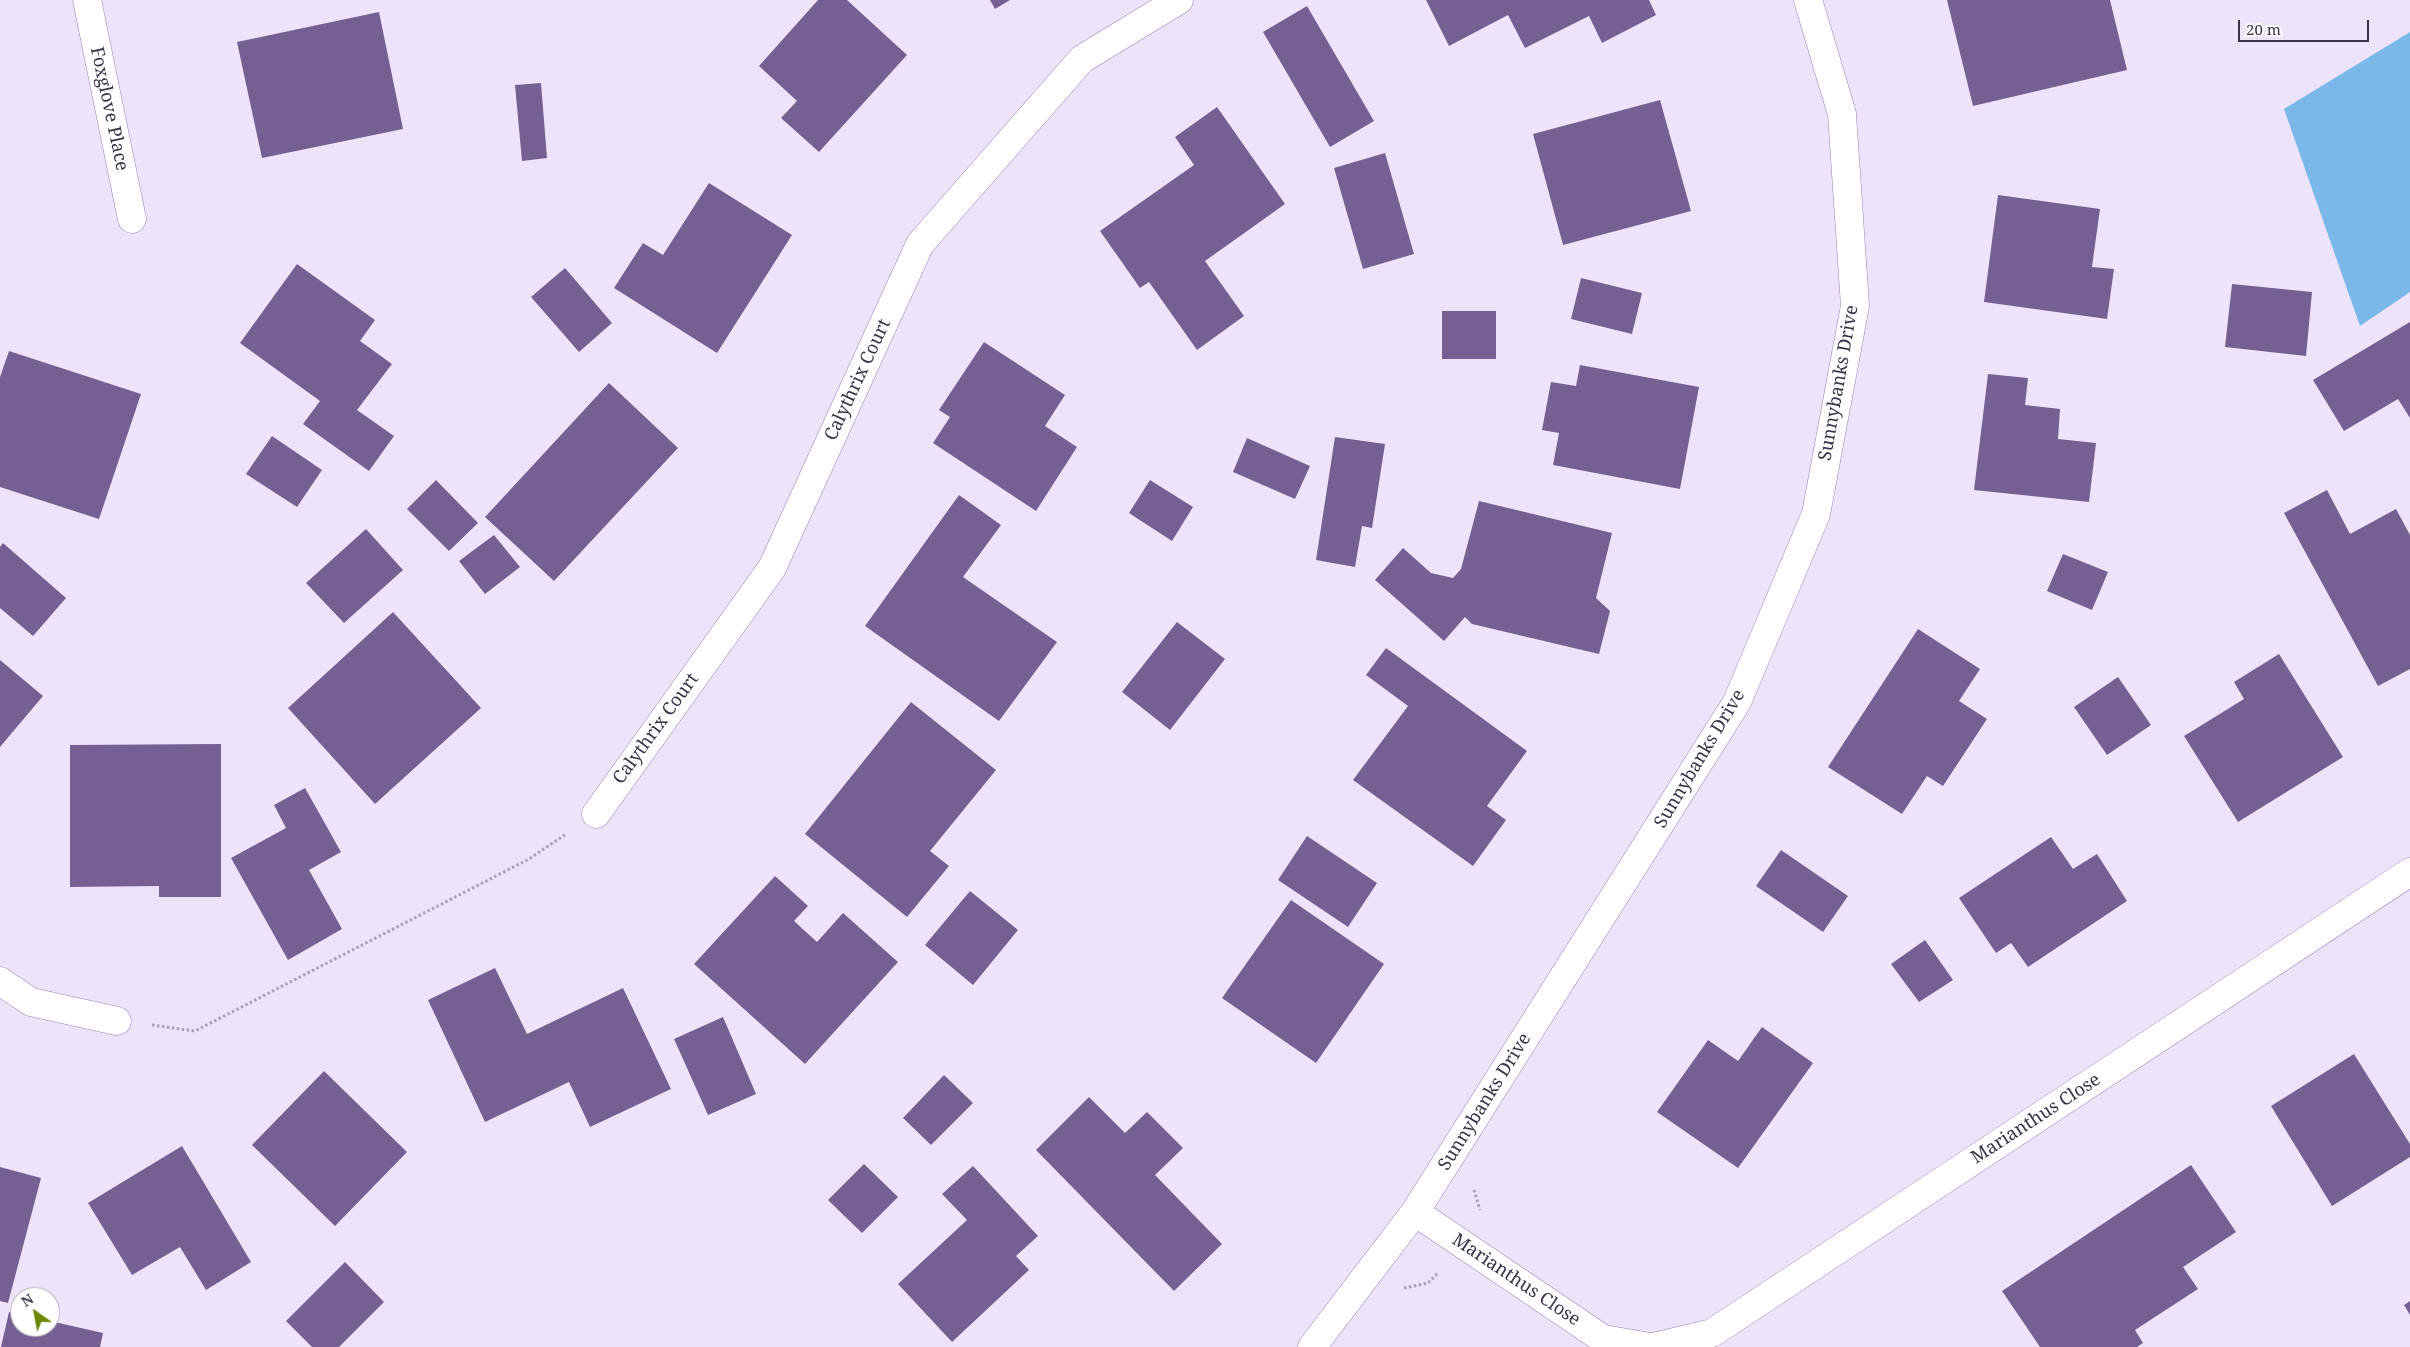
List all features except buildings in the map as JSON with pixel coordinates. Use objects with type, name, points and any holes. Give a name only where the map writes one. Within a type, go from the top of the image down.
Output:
[{"type":"street","name":"Foxglove Place","points":[[87,0],[132,218]]},
{"type":"street","name":"Calythrix Court","points":[[596,814],[772,568],[920,244],[1082,58],[1179,0]]},
{"type":"street","name":"Sunnybanks Drive","points":[[1312,1347],[1415,1212],[1737,702],[1816,514],[1854,306],[1842,114],[1808,0]]},
{"type":"street","name":"Marianthus Close","points":[[1415,1212],[1603,1339],[1651,1347],[1712,1333],[2410,872]]},
{"type":"street","points":[[0,981],[30,1002],[117,1021]]},
{"type":"path","points":[[195,1031],[529,859],[596,814]]},
{"type":"water","points":[[2410,32],[2410,292],[2360,326],[2284,109]]}]
